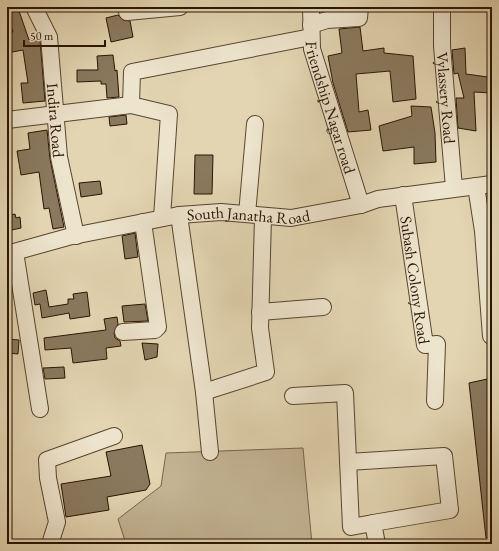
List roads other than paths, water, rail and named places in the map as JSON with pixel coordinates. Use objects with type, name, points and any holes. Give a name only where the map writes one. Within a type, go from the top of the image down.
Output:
[{"type":"street","name":"Indira Road","points":[[34,7],[49,37],[59,157],[76,236]]},
{"type":"street","points":[[127,12],[180,7]]},
{"type":"street","name":"Friendship Nagar road","points":[[311,7],[312,49],[322,87],[361,205]]},
{"type":"street","points":[[131,105],[132,72],[311,31],[327,20],[359,18],[360,7]]},
{"type":"street","name":"Vylassery Road","points":[[442,7],[442,46],[454,188]]},
{"type":"street","points":[[7,120],[131,105],[169,114],[162,218]]},
{"type":"street","points":[[204,392],[266,372],[260,312],[255,215],[255,124]]},
{"type":"street","name":"South Janatha Road","points":[[11,253],[76,236],[179,215],[222,212],[291,218],[361,205],[378,199],[492,184]]},
{"type":"street","points":[[476,186],[483,231],[491,336]]},
{"type":"street","name":"Subash Colony Road","points":[[403,195],[425,345],[437,344],[435,401]]},
{"type":"street","points":[[179,215],[204,392],[210,452]]},
{"type":"street","points":[[122,332],[155,330],[158,327],[143,222]]},
{"type":"street","points":[[11,253],[25,309],[40,409]]},
{"type":"street","points":[[260,312],[323,307]]},
{"type":"street","points":[[293,396],[345,393],[348,462],[351,527],[450,510],[444,456],[348,462]]},
{"type":"street","points":[[50,544],[57,522],[48,478],[47,460],[114,436]]},
{"type":"street","points":[[373,523],[377,544]]}]
